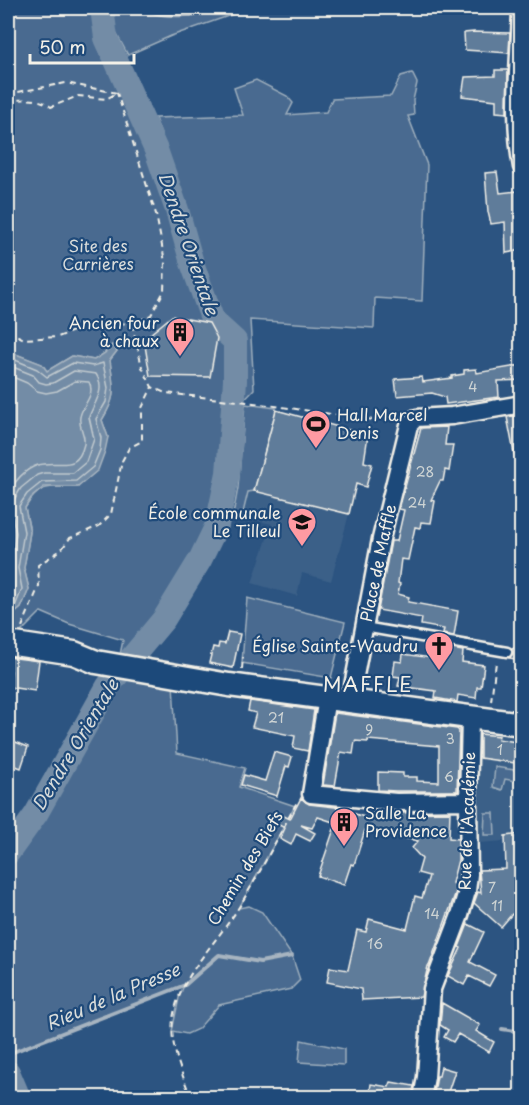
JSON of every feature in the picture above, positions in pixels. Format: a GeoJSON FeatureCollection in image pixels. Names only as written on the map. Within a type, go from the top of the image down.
{"type":"FeatureCollection","features":[{"type":"Feature","properties":{"kind":"street"},"geometry":{"type":"LineString","coordinates":[[521,8],[517,139],[522,167]]}},
{"type":"Feature","properties":{"kind":"street","name":"Place de Maffle"},"geometry":{"type":"LineString","coordinates":[[350,702],[381,539],[409,425],[416,418],[452,416],[522,404]]}},
{"type":"Feature","properties":{"kind":"street"},"geometry":{"type":"LineString","coordinates":[[13,644],[74,653],[96,662],[239,686],[522,724]]}},
{"type":"Feature","properties":{"kind":"street"},"geometry":{"type":"LineString","coordinates":[[327,698],[311,794],[396,802],[468,801]]}},
{"type":"Feature","properties":{"kind":"street","name":"Rue de l'Académie"},"geometry":{"type":"LineString","coordinates":[[422,1098],[426,1077],[432,989],[467,891],[469,874],[468,801],[480,719]]}},
{"type":"Feature","properties":{"kind":"lane"},"geometry":{"type":"LineString","coordinates":[[364,627],[507,652]]}},
{"type":"Feature","properties":{"kind":"path"},"geometry":{"type":"LineString","coordinates":[[8,90],[18,92],[66,83],[117,93]]}},
{"type":"Feature","properties":{"kind":"path"},"geometry":{"type":"LineString","coordinates":[[8,101],[45,101],[51,107],[78,96],[106,99],[117,93]]}},
{"type":"Feature","properties":{"kind":"path"},"geometry":{"type":"LineString","coordinates":[[8,331],[24,339],[58,336],[97,322],[132,324],[151,315],[164,291],[165,262],[156,214],[117,93]]}},
{"type":"Feature","properties":{"kind":"path"},"geometry":{"type":"LineString","coordinates":[[132,324],[142,367],[152,387],[165,393],[374,420]]}},
{"type":"Feature","properties":{"kind":"path"},"geometry":{"type":"LineString","coordinates":[[13,644],[20,633],[39,586],[38,565],[61,550],[70,538],[99,526],[111,514],[122,461],[129,448],[142,441],[142,408],[152,387]]}},
{"type":"Feature","properties":{"kind":"path"},"geometry":{"type":"LineString","coordinates":[[480,719],[497,650]]}},
{"type":"Feature","properties":{"kind":"path"},"geometry":{"type":"LineString","coordinates":[[242,663],[243,657]]}},
{"type":"Feature","properties":{"kind":"path","name":"Chemin des Biefs"},"geometry":{"type":"LineString","coordinates":[[191,1098],[177,1062],[172,1031],[178,998],[239,908],[302,795],[312,788]]}},
{"type":"Feature","properties":{"kind":"shaded area","name":"École communale Le Tilleul"},"geometry":{"type":"Polygon","coordinates":[[[248,491],[349,514],[331,581],[302,573],[297,596],[252,583],[272,524],[242,517],[248,491]]]}},
{"type":"Feature","properties":{"kind":"shaded area"},"geometry":{"type":"Polygon","coordinates":[[[478,732],[521,738],[521,840],[478,843],[475,759],[478,732]]]}},
{"type":"Feature","properties":{"kind":"green space","name":"Site des Carrières"},"geometry":{"type":"Polygon","coordinates":[[[8,8],[102,8],[106,38],[156,150],[177,210],[190,216],[155,118],[243,115],[234,88],[256,80],[287,96],[293,103],[287,115],[326,112],[332,99],[391,96],[401,76],[412,73],[417,83],[413,100],[414,115],[408,116],[427,165],[422,301],[375,298],[374,328],[250,320],[254,389],[233,411],[228,473],[217,525],[200,560],[164,619],[132,655],[120,655],[123,640],[69,624],[41,612],[20,633],[8,632],[8,619],[21,608],[29,589],[24,568],[30,532],[25,508],[41,490],[53,487],[78,487],[108,437],[102,420],[112,397],[110,360],[117,351],[112,345],[94,360],[72,356],[47,371],[42,364],[8,351],[8,8]]]}},
{"type":"Feature","properties":{"kind":"green space"},"geometry":{"type":"Polygon","coordinates":[[[107,8],[215,12],[222,8],[240,8],[240,12],[171,36],[128,55],[114,29],[107,8]]]}},
{"type":"Feature","properties":{"kind":"green space"},"geometry":{"type":"Polygon","coordinates":[[[245,404],[276,408],[276,410],[254,491],[248,492],[242,517],[233,515],[238,488],[245,404]]]}},
{"type":"Feature","properties":{"kind":"green space"},"geometry":{"type":"Polygon","coordinates":[[[247,598],[345,622],[331,678],[242,663],[247,598]]]}},
{"type":"Feature","properties":{"kind":"green space"},"geometry":{"type":"Polygon","coordinates":[[[121,675],[173,684],[177,753],[245,768],[239,787],[295,806],[239,908],[249,906],[262,912],[292,956],[300,980],[291,989],[219,1005],[198,1029],[187,1034],[172,1031],[184,985],[8,1054],[8,853],[36,814],[121,675]]]}},
{"type":"Feature","properties":{"kind":"green space"},"geometry":{"type":"Polygon","coordinates":[[[495,767],[521,771],[521,782],[505,779],[502,790],[493,787],[495,767]]]}},
{"type":"Feature","properties":{"kind":"green space"},"geometry":{"type":"Polygon","coordinates":[[[485,813],[494,813],[495,835],[484,835],[485,813]]]}},
{"type":"Feature","properties":{"kind":"green space"},"geometry":{"type":"Polygon","coordinates":[[[301,1040],[344,1049],[344,1065],[299,1062],[301,1040]]]}},
{"type":"Feature","properties":{"kind":"water"},"geometry":{"type":"Polygon","coordinates":[[[148,8],[222,8],[207,14],[164,16],[149,11],[148,8]]]}},
{"type":"Feature","properties":{"kind":"water"},"geometry":{"type":"Polygon","coordinates":[[[112,345],[117,351],[110,360],[112,397],[102,420],[108,437],[98,470],[78,487],[44,487],[31,498],[25,508],[30,532],[24,568],[29,589],[21,608],[8,619],[8,351],[42,364],[47,371],[72,356],[94,360],[112,345]]]}},
{"type":"Feature","properties":{"kind":"building"},"geometry":{"type":"Polygon","coordinates":[[[464,33],[510,33],[509,53],[465,50],[464,33]]]}},
{"type":"Feature","properties":{"kind":"building"},"geometry":{"type":"Polygon","coordinates":[[[495,70],[508,70],[507,113],[496,112],[496,100],[462,96],[465,77],[495,76],[495,70]]]}},
{"type":"Feature","properties":{"kind":"building"},"geometry":{"type":"Polygon","coordinates":[[[497,172],[500,193],[517,191],[522,213],[522,250],[506,253],[505,222],[491,224],[485,173],[497,172]]]}},
{"type":"Feature","properties":{"kind":"building","name":"Ancien four à chaux"},"geometry":{"type":"Polygon","coordinates":[[[172,316],[209,323],[217,338],[210,377],[150,376],[144,339],[172,316]]]}},
{"type":"Feature","properties":{"kind":"building"},"geometry":{"type":"Polygon","coordinates":[[[522,365],[522,380],[498,381],[499,397],[446,404],[445,397],[432,393],[397,396],[395,379],[422,377],[423,382],[452,378],[452,376],[464,374],[464,370],[476,369],[477,373],[522,365]]]}},
{"type":"Feature","properties":{"kind":"building","name":"Hall Marcel Denis"},"geometry":{"type":"Polygon","coordinates":[[[276,410],[368,435],[364,462],[372,464],[366,487],[356,484],[349,514],[254,491],[276,410]]]}},
{"type":"Feature","properties":{"kind":"building"},"geometry":{"type":"Polygon","coordinates":[[[522,415],[522,463],[516,463],[507,417],[522,415]]]}},
{"type":"Feature","properties":{"kind":"building"},"geometry":{"type":"Polygon","coordinates":[[[447,427],[445,445],[453,445],[449,471],[445,470],[443,481],[440,481],[431,500],[435,501],[431,523],[421,522],[420,528],[415,527],[408,560],[401,559],[398,594],[409,597],[408,602],[458,611],[454,636],[443,634],[444,629],[421,625],[422,618],[378,610],[391,541],[397,541],[404,510],[399,509],[421,428],[447,427]]]}},
{"type":"Feature","properties":{"kind":"building"},"geometry":{"type":"Polygon","coordinates":[[[228,632],[240,634],[233,668],[209,663],[213,647],[218,648],[219,643],[225,644],[228,632]]]}},
{"type":"Feature","properties":{"kind":"building","name":"Église Sainte-Waudru"},"geometry":{"type":"Polygon","coordinates":[[[441,647],[463,651],[462,662],[484,665],[481,687],[477,687],[476,698],[458,695],[457,702],[435,698],[436,691],[398,686],[400,677],[393,676],[395,661],[402,662],[403,654],[439,659],[441,647]]]}},
{"type":"Feature","properties":{"kind":"building"},"geometry":{"type":"Polygon","coordinates":[[[512,648],[522,649],[522,660],[509,658],[513,654],[512,648]]]}},
{"type":"Feature","properties":{"kind":"building"},"geometry":{"type":"Polygon","coordinates":[[[8,657],[39,661],[35,691],[9,687],[11,671],[8,670],[8,657]]]}},
{"type":"Feature","properties":{"kind":"building"},"geometry":{"type":"Polygon","coordinates":[[[250,701],[314,710],[308,751],[293,748],[295,736],[252,727],[256,713],[248,711],[250,701]]]}},
{"type":"Feature","properties":{"kind":"building"},"geometry":{"type":"Polygon","coordinates":[[[335,713],[457,729],[459,731],[457,791],[378,790],[378,772],[403,773],[403,777],[417,777],[417,781],[439,782],[439,746],[368,740],[368,742],[355,741],[353,754],[341,752],[335,786],[323,785],[335,713]]]}},
{"type":"Feature","properties":{"kind":"building"},"geometry":{"type":"Polygon","coordinates":[[[480,734],[499,736],[498,739],[522,743],[522,764],[480,758],[480,734]]]}},
{"type":"Feature","properties":{"kind":"building"},"geometry":{"type":"Polygon","coordinates":[[[13,741],[28,747],[21,768],[8,763],[13,741]]]}},
{"type":"Feature","properties":{"kind":"building"},"geometry":{"type":"Polygon","coordinates":[[[274,752],[292,757],[289,767],[286,766],[277,796],[241,785],[244,775],[265,781],[274,752]]]}},
{"type":"Feature","properties":{"kind":"building"},"geometry":{"type":"Polygon","coordinates":[[[301,798],[309,804],[335,807],[370,819],[372,810],[396,813],[450,812],[449,838],[458,839],[458,860],[452,883],[457,885],[457,889],[428,966],[421,997],[362,1000],[361,989],[327,982],[330,967],[348,970],[357,930],[366,932],[369,919],[407,929],[415,896],[422,898],[429,876],[418,873],[422,859],[412,848],[418,841],[365,830],[354,865],[351,864],[344,885],[318,876],[336,823],[318,817],[312,828],[301,825],[315,833],[310,841],[296,834],[291,845],[280,839],[285,828],[269,820],[274,811],[290,819],[301,798]]]}},
{"type":"Feature","properties":{"kind":"building"},"geometry":{"type":"Polygon","coordinates":[[[522,834],[522,912],[517,918],[512,914],[501,927],[474,903],[478,892],[481,893],[479,870],[506,869],[505,836],[522,834]]]}},
{"type":"Feature","properties":{"kind":"building"},"geometry":{"type":"Polygon","coordinates":[[[468,924],[484,932],[470,962],[495,975],[489,986],[469,976],[464,985],[448,976],[461,948],[459,947],[468,924]]]}},
{"type":"Feature","properties":{"kind":"building"},"geometry":{"type":"Polygon","coordinates":[[[442,1003],[480,1025],[476,1031],[494,1042],[489,1052],[458,1034],[453,1042],[444,1037],[448,1030],[440,1025],[442,1003]]]}},
{"type":"Feature","properties":{"kind":"building"},"geometry":{"type":"Polygon","coordinates":[[[441,1067],[455,1071],[446,1098],[433,1098],[437,1076],[439,1076],[441,1067]]]}},
{"type":"Feature","properties":{"kind":"building"},"geometry":{"type":"Polygon","coordinates":[[[391,1082],[414,1086],[412,1098],[369,1098],[371,1084],[389,1087],[391,1082]]]}},
{"type":"Feature","properties":{"kind":"waterway","name":"Dendre Orientale"},"geometry":{"type":"LineString","coordinates":[[8,853],[36,814],[108,686],[164,619],[200,560],[217,525],[228,473],[235,381],[235,341],[213,321],[156,150],[106,38],[102,8]]}},
{"type":"Feature","properties":{"kind":"waterway","name":"Rieu de la Presse"},"geometry":{"type":"LineString","coordinates":[[8,1054],[185,985],[219,955],[260,962],[292,956]]}},
{"type":"Feature","properties":{"kind":"waterway","name":"Rieu de la Presse"},"geometry":{"type":"LineString","coordinates":[[502,1029],[522,1032]]}},
{"type":"Feature","properties":{"kind":"waterway","name":"Dendre Orientale"},"geometry":{"type":"LineString","coordinates":[[8,1072],[19,1098]]}},
{"type":"Feature","properties":{"kind":"place","name":"Ancien four à chaux"},"geometry":{"type":"Point","coordinates":[180,358]}},
{"type":"Feature","properties":{"kind":"place","name":"Hall Marcel Denis"},"geometry":{"type":"Point","coordinates":[316,450]}},
{"type":"Feature","properties":{"kind":"place","name":"École communale Le Tilleul"},"geometry":{"type":"Point","coordinates":[302,548]}},
{"type":"Feature","properties":{"kind":"place","name":"Église Sainte-Waudru"},"geometry":{"type":"Point","coordinates":[439,672]}},
{"type":"Feature","properties":{"kind":"place","name":"Salle La Providence"},"geometry":{"type":"Point","coordinates":[344,848]}},
{"type":"Feature","properties":{"kind":"district","name":"MAFFLE"},"geometry":{"type":"Point","coordinates":[368,685]}}]}
